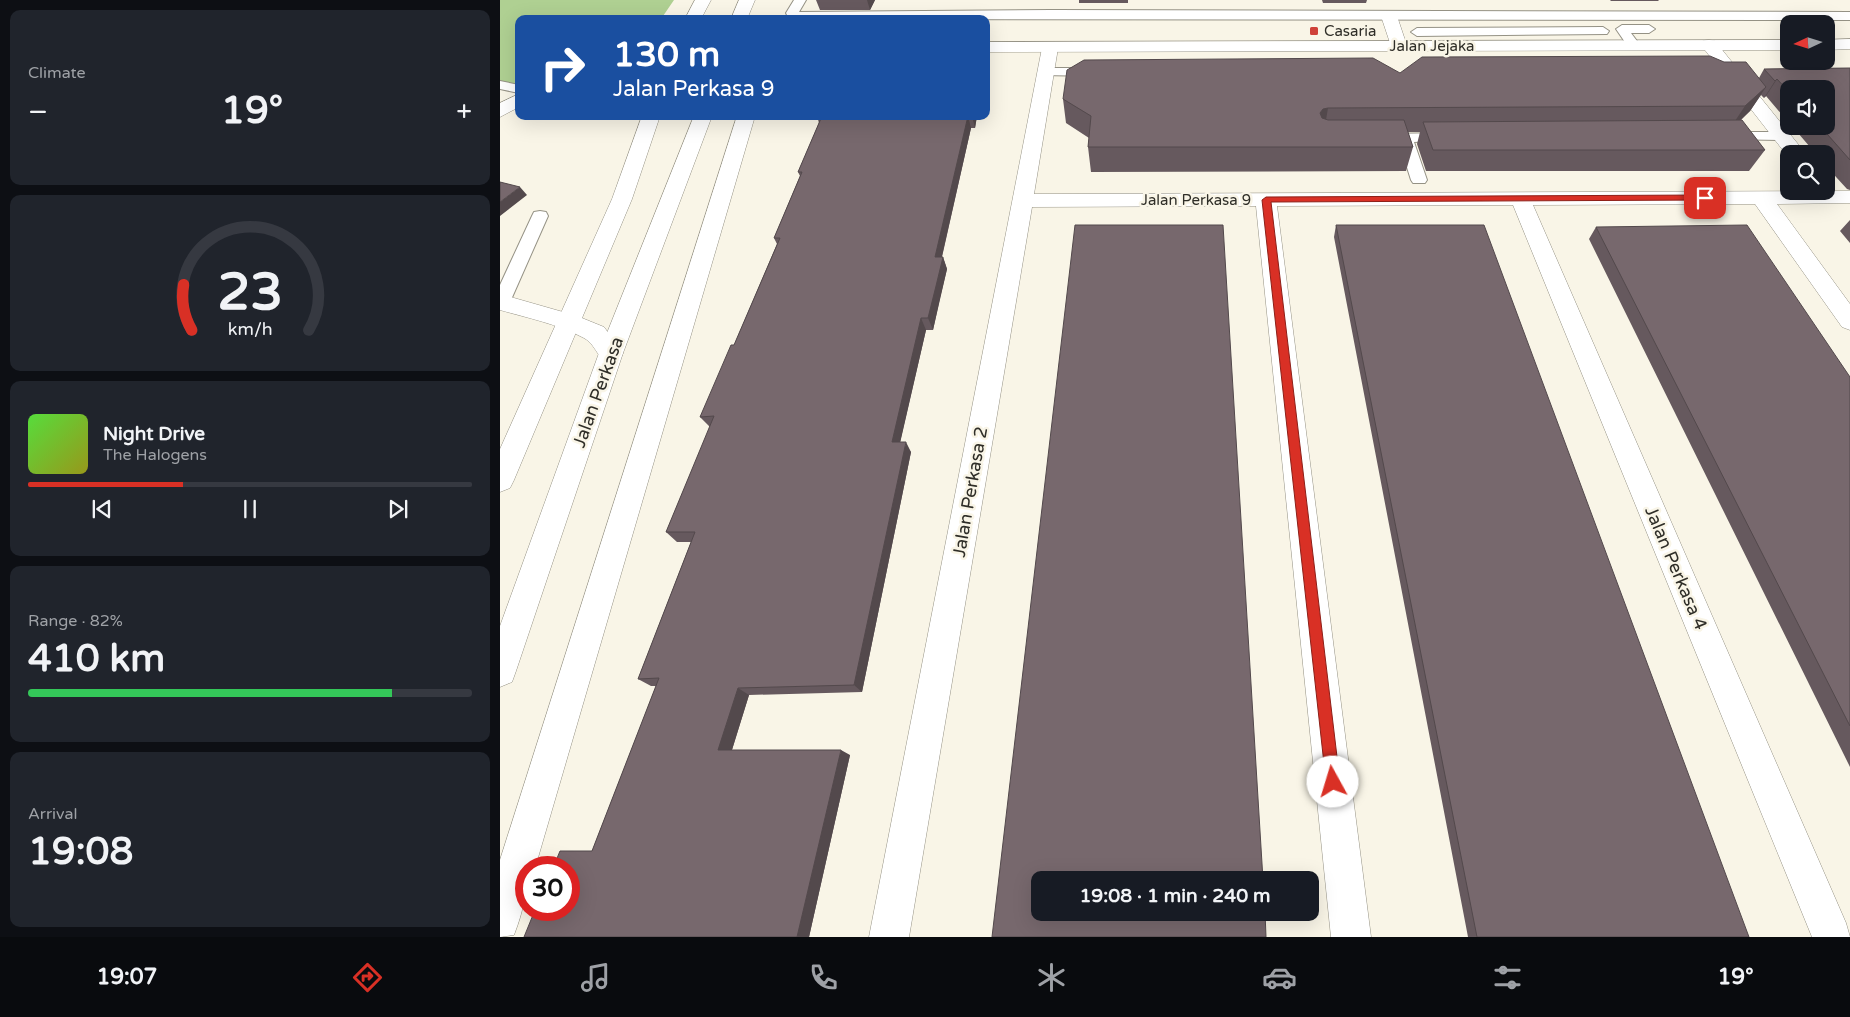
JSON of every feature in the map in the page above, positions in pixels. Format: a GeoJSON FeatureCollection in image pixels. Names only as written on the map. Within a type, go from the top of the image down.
{"type":"FeatureCollection","features":[{"type":"Feature","properties":{"kind":"street"},"geometry":{"type":"LineString","coordinates":[[741,15],[747,0]]}},
{"type":"Feature","properties":{"kind":"street"},"geometry":{"type":"LineString","coordinates":[[694,15],[702,1]]}},
{"type":"Feature","properties":{"kind":"street"},"geometry":{"type":"LineString","coordinates":[[702,1],[706,15]]}},
{"type":"Feature","properties":{"kind":"street"},"geometry":{"type":"LineString","coordinates":[[1389,16],[1399,46]]}},
{"type":"Feature","properties":{"kind":"street","name":"Jalan Jejaka"},"geometry":{"type":"LineString","coordinates":[[990,48],[1048,60],[1607,38],[1634,45],[1780,45]]}},
{"type":"Feature","properties":{"kind":"street"},"geometry":{"type":"LineString","coordinates":[[1835,44],[1850,44]]}},
{"type":"Feature","properties":{"kind":"street"},"geometry":{"type":"LineString","coordinates":[[1709,45],[1789,145]]}},
{"type":"Feature","properties":{"kind":"street","name":"Jalan Perkasa 2"},"geometry":{"type":"LineString","coordinates":[[889,937],[1048,60]]}},
{"type":"Feature","properties":{"kind":"street"},"geometry":{"type":"LineString","coordinates":[[500,111],[515,102]]}},
{"type":"Feature","properties":{"kind":"street"},"geometry":{"type":"LineString","coordinates":[[500,480],[622,199],[651,120]]}},
{"type":"Feature","properties":{"kind":"street","name":"Jalan Perkasa"},"geometry":{"type":"LineString","coordinates":[[500,671],[611,352],[700,120]]}},
{"type":"Feature","properties":{"kind":"street"},"geometry":{"type":"LineString","coordinates":[[500,921],[745,120]]}},
{"type":"Feature","properties":{"kind":"street","name":"Jalan Perkasa 9"},"geometry":{"type":"LineString","coordinates":[[1023,201],[1761,198],[1836,195]]}},
{"type":"Feature","properties":{"kind":"street","name":"Jalan Perkasa 4"},"geometry":{"type":"LineString","coordinates":[[1520,198],[1832,937]]}},
{"type":"Feature","properties":{"kind":"street"},"geometry":{"type":"LineString","coordinates":[[1761,198],[1850,321]]}},
{"type":"Feature","properties":{"kind":"street"},"geometry":{"type":"LineString","coordinates":[[1266,200],[1351,937]]}},
{"type":"Feature","properties":{"kind":"street"},"geometry":{"type":"LineString","coordinates":[[500,302],[569,322],[595,333],[611,352]]}},
{"type":"Feature","properties":{"kind":"lane"},"geometry":{"type":"LineString","coordinates":[[792,15],[800,0]]}},
{"type":"Feature","properties":{"kind":"lane"},"geometry":{"type":"LineString","coordinates":[[1051,14],[1054,0]]}},
{"type":"Feature","properties":{"kind":"lane"},"geometry":{"type":"LineString","coordinates":[[1383,0],[1389,16]]}},
{"type":"Feature","properties":{"kind":"lane"},"geometry":{"type":"LineString","coordinates":[[1582,0],[1607,38]]}},
{"type":"Feature","properties":{"kind":"lane"},"geometry":{"type":"LineString","coordinates":[[922,15],[1850,16]]}},
{"type":"Feature","properties":{"kind":"lane"},"geometry":{"type":"LineString","coordinates":[[1634,45],[1622,29],[1661,29]]}},
{"type":"Feature","properties":{"kind":"lane"},"geometry":{"type":"LineString","coordinates":[[1835,29],[1850,29]]}},
{"type":"Feature","properties":{"kind":"lane"},"geometry":{"type":"LineString","coordinates":[[1417,32],[1607,38]]}},
{"type":"Feature","properties":{"kind":"lane"},"geometry":{"type":"LineString","coordinates":[[1048,60],[1106,72]]}},
{"type":"Feature","properties":{"kind":"lane"},"geometry":{"type":"LineString","coordinates":[[1714,76],[1754,76]]}},
{"type":"Feature","properties":{"kind":"lane"},"geometry":{"type":"LineString","coordinates":[[500,85],[515,88]]}},
{"type":"Feature","properties":{"kind":"lane"},"geometry":{"type":"LineString","coordinates":[[1713,136],[1782,136]]}},
{"type":"Feature","properties":{"kind":"lane"},"geometry":{"type":"LineString","coordinates":[[1370,138],[1465,137]]}},
{"type":"Feature","properties":{"kind":"lane"},"geometry":{"type":"LineString","coordinates":[[1406,138],[1419,180]]}},
{"type":"Feature","properties":{"kind":"lane"},"geometry":{"type":"LineString","coordinates":[[500,302],[540,216]]}},
{"type":"Feature","properties":{"kind":"green space"},"geometry":{"type":"Polygon","coordinates":[[[500,0],[674,0],[664,15],[515,15],[515,91],[500,89],[500,0]]]}},
{"type":"Feature","properties":{"kind":"building"},"geometry":{"type":"Polygon","coordinates":[[[1710,56],[1724,62],[1746,62],[1766,87],[1745,106],[1328,108],[1323,109],[1320,113],[1322,118],[1328,120],[1404,120],[1413,147],[1088,147],[1091,116],[1063,99],[1067,70],[1084,60],[1373,58],[1400,73],[1422,57],[1710,56]]]}},
{"type":"Feature","properties":{"kind":"building"},"geometry":{"type":"Polygon","coordinates":[[[1835,68],[1850,68],[1850,160],[1828,135],[1835,135],[1835,80],[1780,80],[1780,82],[1777,79],[1775,81],[1764,69],[1835,70],[1835,68]]]}},
{"type":"Feature","properties":{"kind":"building"},"geometry":{"type":"Polygon","coordinates":[[[820,120],[967,120],[935,257],[943,257],[928,318],[921,318],[892,442],[906,442],[854,685],[738,688],[718,750],[841,750],[797,937],[524,937],[531,921],[580,921],[580,856],[558,856],[560,851],[592,851],[659,678],[638,679],[695,532],[666,532],[714,416],[700,417],[731,345],[734,345],[780,238],[774,238],[802,172],[798,172],[820,120]]]}},
{"type":"Feature","properties":{"kind":"building"},"geometry":{"type":"Polygon","coordinates":[[[1742,120],[1765,150],[1433,150],[1423,122],[1742,120]]]}},
{"type":"Feature","properties":{"kind":"building"},"geometry":{"type":"Polygon","coordinates":[[[500,182],[520,187],[500,202],[500,182]]]}},
{"type":"Feature","properties":{"kind":"building"},"geometry":{"type":"Polygon","coordinates":[[[1075,225],[1223,225],[1262,871],[1031,871],[1031,921],[1265,921],[1266,937],[992,937],[1075,225]]]}},
{"type":"Feature","properties":{"kind":"building"},"geometry":{"type":"Polygon","coordinates":[[[1336,225],[1484,225],[1749,937],[1477,937],[1336,225]]]}},
{"type":"Feature","properties":{"kind":"building"},"geometry":{"type":"Polygon","coordinates":[[[1747,225],[1850,377],[1850,726],[1596,227],[1747,225]]]}},
{"type":"Feature","properties":{"kind":"place","name":"Casaria"},"geometry":{"type":"Point","coordinates":[1314,31]}},
{"type":"Feature","properties":{"kind":"route"},"geometry":{"type":"LineString","coordinates":[[1333,782],[1266,200],[1705,198]]}}]}
